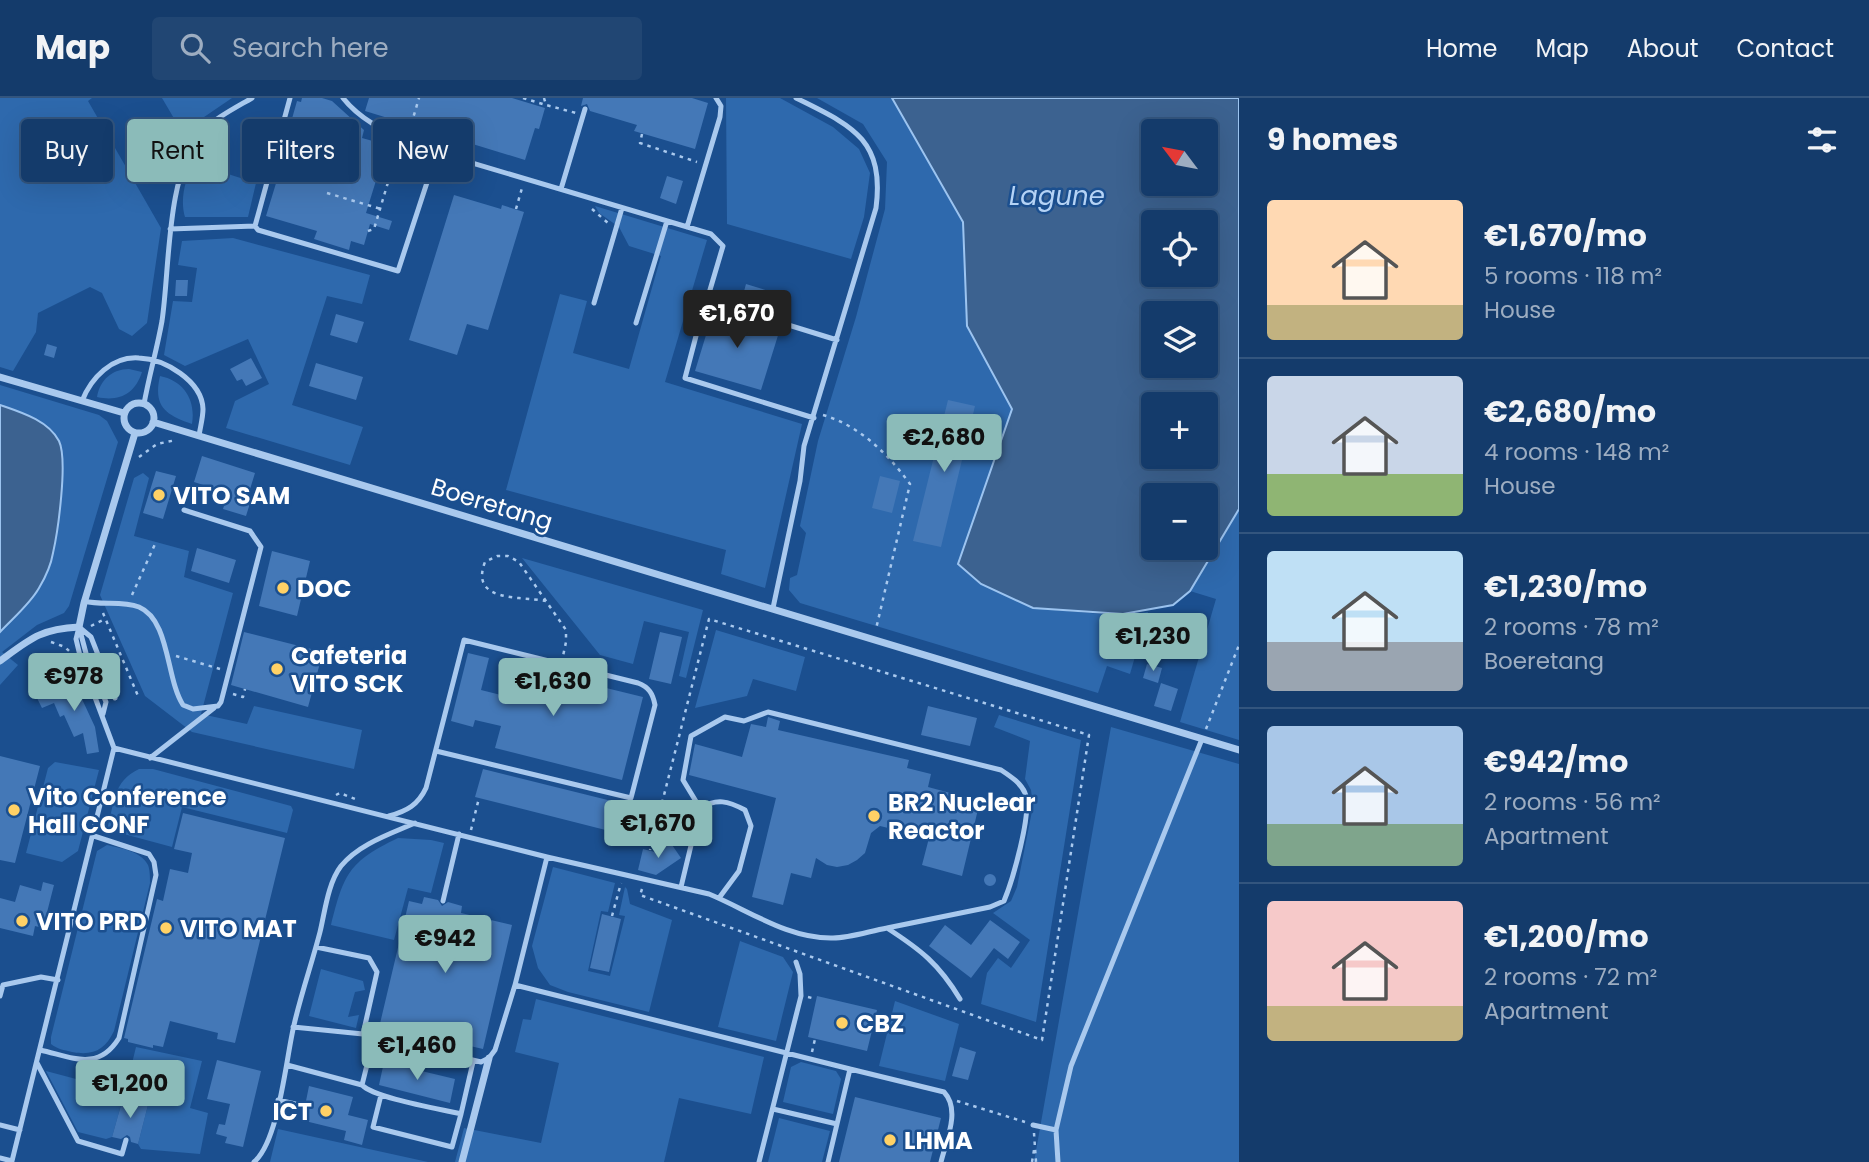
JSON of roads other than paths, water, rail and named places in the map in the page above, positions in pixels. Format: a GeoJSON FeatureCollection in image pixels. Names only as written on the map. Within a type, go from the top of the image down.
{"type":"FeatureCollection","features":[{"type":"Feature","properties":{"kind":"street"},"geometry":{"type":"LineString","coordinates":[[0,377],[124,413]]}},
{"type":"Feature","properties":{"kind":"street"},"geometry":{"type":"LineString","coordinates":[[124,413],[135,404],[144,404],[153,413],[153,422],[147,430],[135,433]]}},
{"type":"Feature","properties":{"kind":"street"},"geometry":{"type":"LineString","coordinates":[[124,413],[127,427],[135,433]]}},
{"type":"Feature","properties":{"kind":"street","name":"Boeretang"},"geometry":{"type":"LineString","coordinates":[[153,422],[1239,750]]}},
{"type":"Feature","properties":{"kind":"street"},"geometry":{"type":"LineString","coordinates":[[0,661],[47,630],[79,626],[84,601],[135,433]]}},
{"type":"Feature","properties":{"kind":"street"},"geometry":{"type":"LineString","coordinates":[[462,1162],[489,1058]]}},
{"type":"Feature","properties":{"kind":"lane"},"geometry":{"type":"LineString","coordinates":[[144,404],[155,362],[170,229],[186,162],[200,135],[212,123],[253,98]]}},
{"type":"Feature","properties":{"kind":"lane"},"geometry":{"type":"LineString","coordinates":[[254,226],[290,98]]}},
{"type":"Feature","properties":{"kind":"lane"},"geometry":{"type":"LineString","coordinates":[[342,98],[373,124]]}},
{"type":"Feature","properties":{"kind":"lane"},"geometry":{"type":"LineString","coordinates":[[687,227],[720,117],[721,106],[716,98]]}},
{"type":"Feature","properties":{"kind":"lane"},"geometry":{"type":"LineString","coordinates":[[773,608],[800,481],[802,459],[876,208],[879,187],[877,166],[860,136],[844,121],[796,98]]}},
{"type":"Feature","properties":{"kind":"lane"},"geometry":{"type":"LineString","coordinates":[[561,189],[584,112]]}},
{"type":"Feature","properties":{"kind":"lane"},"geometry":{"type":"LineString","coordinates":[[473,163],[711,234],[723,246],[707,300],[699,307],[696,336],[685,378],[815,416]]}},
{"type":"Feature","properties":{"kind":"lane"},"geometry":{"type":"LineString","coordinates":[[170,229],[254,226],[258,230],[398,271],[427,182]]}},
{"type":"Feature","properties":{"kind":"lane"},"geometry":{"type":"LineString","coordinates":[[594,303],[622,208]]}},
{"type":"Feature","properties":{"kind":"lane"},"geometry":{"type":"LineString","coordinates":[[636,323],[667,221]]}},
{"type":"Feature","properties":{"kind":"lane"},"geometry":{"type":"LineString","coordinates":[[707,300],[837,340]]}},
{"type":"Feature","properties":{"kind":"lane"},"geometry":{"type":"LineString","coordinates":[[82,401],[91,383],[103,370],[120,360],[139,358],[155,362],[184,375],[196,389],[203,407],[199,436]]}},
{"type":"Feature","properties":{"kind":"lane"},"geometry":{"type":"LineString","coordinates":[[150,758],[221,702],[261,547],[250,531],[184,510]]}},
{"type":"Feature","properties":{"kind":"lane"},"geometry":{"type":"LineString","coordinates":[[84,601],[96,605],[128,605],[145,611],[160,631],[183,705],[193,709],[214,708]]}},
{"type":"Feature","properties":{"kind":"lane"},"geometry":{"type":"LineString","coordinates":[[79,626],[91,637],[116,698]]}},
{"type":"Feature","properties":{"kind":"lane"},"geometry":{"type":"LineString","coordinates":[[0,1158],[14,1162],[114,748],[103,714],[106,702],[87,657],[79,626]]}},
{"type":"Feature","properties":{"kind":"lane"},"geometry":{"type":"LineString","coordinates":[[386,816],[410,808],[421,799],[426,788],[464,640],[645,685],[654,697],[655,705],[631,798],[436,751]]}},
{"type":"Feature","properties":{"kind":"lane"},"geometry":{"type":"LineString","coordinates":[[114,748],[547,857],[681,887],[719,898],[762,921],[808,935],[833,938],[989,907],[1004,901],[1012,883],[1026,814],[1026,793],[1014,778],[1001,770],[768,712],[744,721],[725,717],[691,736],[683,780],[700,808],[681,887]]}},
{"type":"Feature","properties":{"kind":"lane"},"geometry":{"type":"LineString","coordinates":[[1058,1162],[1056,1130],[1071,1066],[1202,739]]}},
{"type":"Feature","properties":{"kind":"lane"},"geometry":{"type":"LineString","coordinates":[[700,808],[712,801],[729,802],[745,810],[751,826],[739,871],[719,898]]}},
{"type":"Feature","properties":{"kind":"lane"},"geometry":{"type":"LineString","coordinates":[[254,1162],[266,1148],[287,1065],[293,1027],[330,892],[340,868],[352,855],[374,841],[415,823]]}},
{"type":"Feature","properties":{"kind":"lane"},"geometry":{"type":"LineString","coordinates":[[443,901],[459,834]]}},
{"type":"Feature","properties":{"kind":"lane"},"geometry":{"type":"LineString","coordinates":[[40,1050],[88,1061],[100,1058],[112,1049],[119,1038],[156,875],[154,862],[149,854],[94,836]]}},
{"type":"Feature","properties":{"kind":"lane"},"geometry":{"type":"LineString","coordinates":[[293,1027],[363,1034],[473,1062],[489,1058],[495,1050],[515,985],[547,857]]}},
{"type":"Feature","properties":{"kind":"lane"},"geometry":{"type":"LineString","coordinates":[[887,928],[918,949],[944,972],[961,999]]}},
{"type":"Feature","properties":{"kind":"lane"},"geometry":{"type":"LineString","coordinates":[[316,947],[369,958],[377,972],[363,1034]]}},
{"type":"Feature","properties":{"kind":"lane"},"geometry":{"type":"LineString","coordinates":[[760,1162],[801,996],[800,974],[796,962]]}},
{"type":"Feature","properties":{"kind":"lane"},"geometry":{"type":"LineString","coordinates":[[0,996],[3,985],[41,977],[58,980]]}},
{"type":"Feature","properties":{"kind":"lane"},"geometry":{"type":"LineString","coordinates":[[515,985],[944,1092],[951,1099],[953,1112],[940,1162]]}},
{"type":"Feature","properties":{"kind":"lane"},"geometry":{"type":"LineString","coordinates":[[362,1085],[374,1037]]}},
{"type":"Feature","properties":{"kind":"lane"},"geometry":{"type":"LineString","coordinates":[[381,1095],[373,1127],[452,1147],[473,1062]]}},
{"type":"Feature","properties":{"kind":"lane"},"geometry":{"type":"LineString","coordinates":[[37,1063],[78,1141],[122,1154],[126,1140]]}},
{"type":"Feature","properties":{"kind":"lane"},"geometry":{"type":"LineString","coordinates":[[287,1065],[362,1085],[381,1095],[461,1115]]}},
{"type":"Feature","properties":{"kind":"lane"},"geometry":{"type":"LineString","coordinates":[[828,1162],[850,1069]]}},
{"type":"Feature","properties":{"kind":"lane"},"geometry":{"type":"LineString","coordinates":[[278,1100],[304,1106]]}},
{"type":"Feature","properties":{"kind":"lane"},"geometry":{"type":"LineString","coordinates":[[773,1109],[837,1124]]}},
{"type":"Feature","properties":{"kind":"lane"},"geometry":{"type":"LineString","coordinates":[[0,1125],[20,1130]]}},
{"type":"Feature","properties":{"kind":"lane"},"geometry":{"type":"LineString","coordinates":[[1033,1125],[1056,1130]]}},
{"type":"Feature","properties":{"kind":"water","name":"Lagune"},"geometry":{"type":"Polygon","coordinates":[[[892,98],[1239,98],[1239,509],[1218,544],[1218,483],[1141,483],[1141,560],[1209,560],[1190,591],[1173,605],[1123,614],[1033,608],[981,584],[958,564],[1012,409],[967,326],[963,222],[892,98]]]}},
{"type":"Feature","properties":{"kind":"water"},"geometry":{"type":"Polygon","coordinates":[[[0,405],[33,418],[48,428],[59,441],[63,463],[55,543],[49,567],[31,600],[0,632],[0,405]]]}},
{"type":"Feature","properties":{"kind":"place","name":"VITO SAM"},"geometry":{"type":"Point","coordinates":[159,495]}},
{"type":"Feature","properties":{"kind":"place","name":"DOC"},"geometry":{"type":"Point","coordinates":[283,588]}},
{"type":"Feature","properties":{"kind":"place","name":"Cafeteria VITO SCK"},"geometry":{"type":"Point","coordinates":[277,669]}},
{"type":"Feature","properties":{"kind":"place","name":"Vito Conference Hall CONF"},"geometry":{"type":"Point","coordinates":[14,810]}},
{"type":"Feature","properties":{"kind":"place","name":"BR2 Nuclear Reactor"},"geometry":{"type":"Point","coordinates":[874,816]}},
{"type":"Feature","properties":{"kind":"place","name":"VITO PRD"},"geometry":{"type":"Point","coordinates":[22,921]}},
{"type":"Feature","properties":{"kind":"place","name":"VITO MAT"},"geometry":{"type":"Point","coordinates":[166,928]}},
{"type":"Feature","properties":{"kind":"place","name":"CBZ"},"geometry":{"type":"Point","coordinates":[842,1023]}},
{"type":"Feature","properties":{"kind":"place","name":"ICT"},"geometry":{"type":"Point","coordinates":[326,1111]}},
{"type":"Feature","properties":{"kind":"place","name":"LHMA"},"geometry":{"type":"Point","coordinates":[890,1140]}}]}
